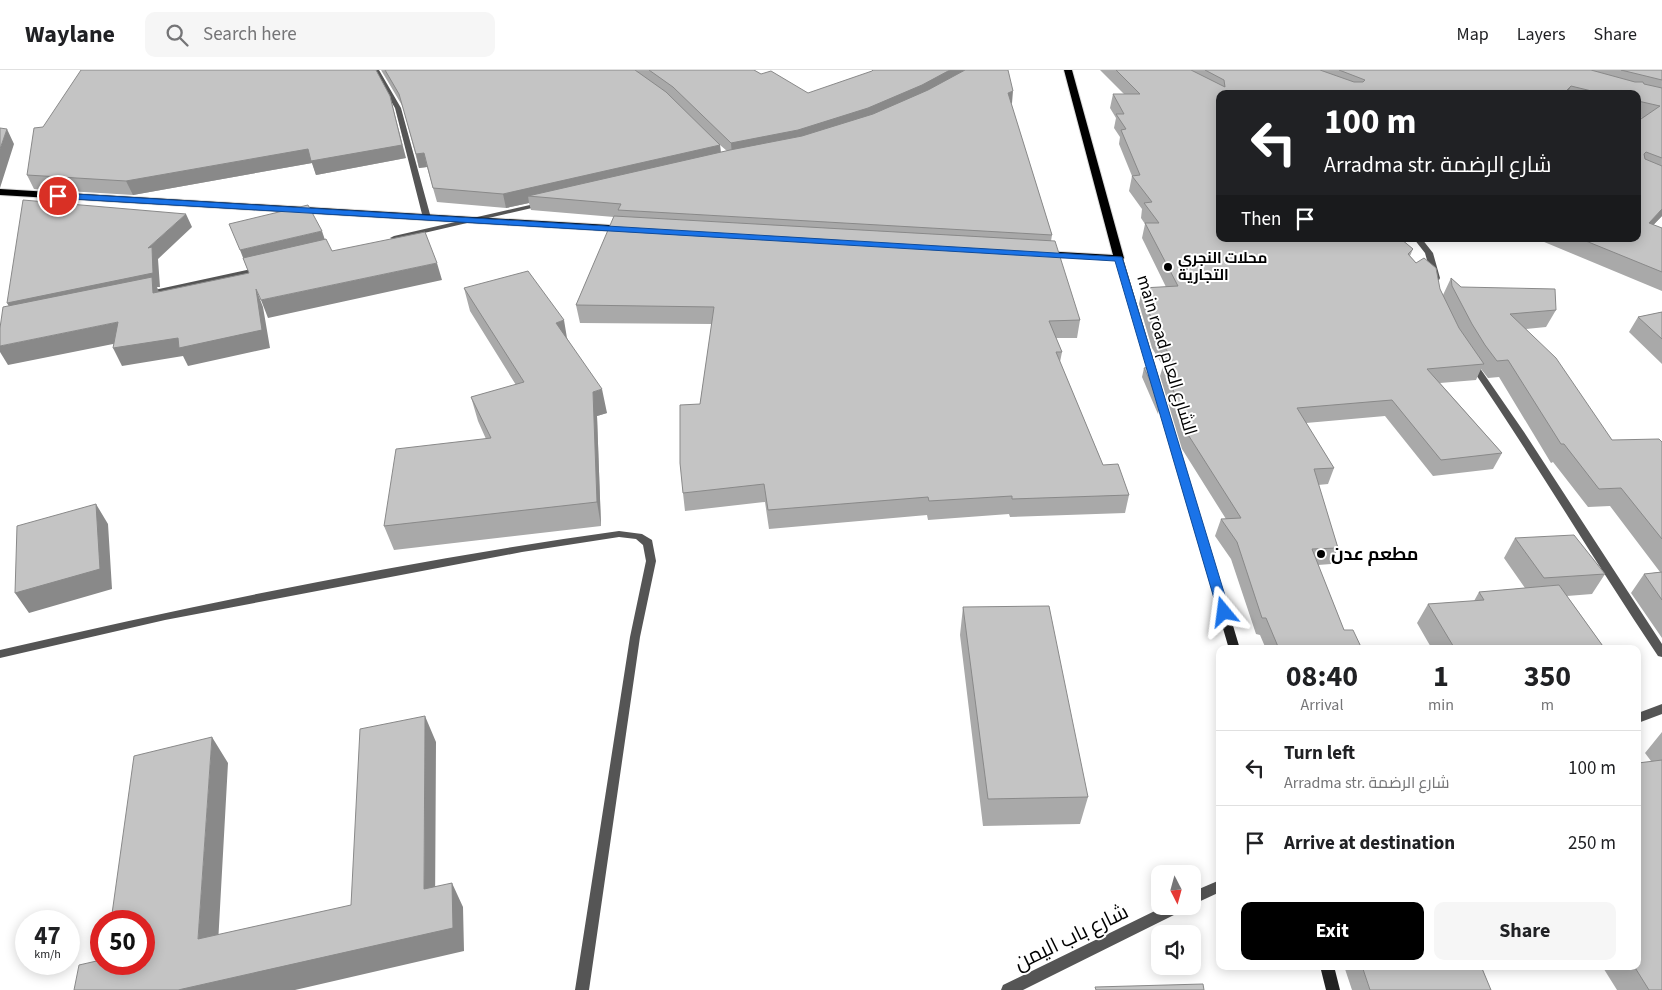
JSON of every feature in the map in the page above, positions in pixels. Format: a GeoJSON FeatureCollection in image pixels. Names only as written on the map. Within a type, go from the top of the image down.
{"type":"FeatureCollection","features":[{"type":"Feature","properties":{"kind":"main road","name":"main road الشارع العام"},"geometry":{"type":"LineString","coordinates":[[1068,70],[1119,258],[1234,645]]}},
{"type":"Feature","properties":{"kind":"main road"},"geometry":{"type":"LineString","coordinates":[[0,192],[632,230]]}},
{"type":"Feature","properties":{"kind":"main road"},"geometry":{"type":"LineString","coordinates":[[1030,253],[1119,258]]}},
{"type":"Feature","properties":{"kind":"main road"},"geometry":{"type":"LineString","coordinates":[[1328,970],[1333,990]]}},
{"type":"Feature","properties":{"kind":"street"},"geometry":{"type":"LineString","coordinates":[[376,70],[398,108],[428,218]]}},
{"type":"Feature","properties":{"kind":"street"},"geometry":{"type":"LineString","coordinates":[[386,240],[549,203]]}},
{"type":"Feature","properties":{"kind":"street"},"geometry":{"type":"LineString","coordinates":[[1420,242],[1429,253],[1434,268],[1436,289]]}},
{"type":"Feature","properties":{"kind":"street"},"geometry":{"type":"LineString","coordinates":[[134,296],[269,267]]}},
{"type":"Feature","properties":{"kind":"street"},"geometry":{"type":"LineString","coordinates":[[1464,352],[1520,429],[1628,603],[1662,653]]}},
{"type":"Feature","properties":{"kind":"street"},"geometry":{"type":"LineString","coordinates":[[0,654],[165,616],[522,548],[619,534],[638,536],[648,543],[651,561],[634,637],[582,990]]}},
{"type":"Feature","properties":{"kind":"street"},"geometry":{"type":"LineString","coordinates":[[1641,717],[1662,709]]}},
{"type":"Feature","properties":{"kind":"street"},"geometry":{"type":"LineString","coordinates":[[1201,895],[1216,888]]}},
{"type":"Feature","properties":{"kind":"street","name":"شارع باب اليمن"},"geometry":{"type":"LineString","coordinates":[[1008,990],[1161,915]]}},
{"type":"Feature","properties":{"kind":"building"},"geometry":{"type":"Polygon","coordinates":[[[81,70],[376,70],[390,96],[402,145],[311,161],[308,149],[126,181],[27,175],[34,128],[43,127],[81,70]]]}},
{"type":"Feature","properties":{"kind":"building"},"geometry":{"type":"Polygon","coordinates":[[[385,70],[635,70],[666,92],[720,145],[503,194],[433,188],[424,153],[416,154],[399,94],[385,70]]]}},
{"type":"Feature","properties":{"kind":"building"},"geometry":{"type":"Polygon","coordinates":[[[649,70],[754,70],[761,74],[771,71],[808,93],[873,70],[950,70],[922,85],[868,108],[798,130],[731,143],[673,87],[649,70]]]}},
{"type":"Feature","properties":{"kind":"building"},"geometry":{"type":"Polygon","coordinates":[[[965,70],[1008,70],[1013,91],[1008,93],[1052,235],[618,210],[621,204],[528,196],[730,150],[802,136],[873,114],[928,90],[965,70]]]}},
{"type":"Feature","properties":{"kind":"building"},"geometry":{"type":"Polygon","coordinates":[[[1116,70],[1191,70],[1225,87],[1224,80],[1205,70],[1320,70],[1354,82],[1363,82],[1365,80],[1339,70],[1591,70],[1662,88],[1662,158],[1646,152],[1644,154],[1645,159],[1662,166],[1662,209],[1649,223],[1662,228],[1662,272],[1588,242],[1641,242],[1641,119],[1660,106],[1641,102],[1641,90],[1588,90],[1571,86],[1567,90],[1216,90],[1216,242],[1405,242],[1413,249],[1408,254],[1416,263],[1424,258],[1436,268],[1440,289],[1459,328],[1484,364],[1427,369],[1502,453],[1441,460],[1392,400],[1297,408],[1334,468],[1314,469],[1338,548],[1312,549],[1344,630],[1353,630],[1360,645],[1277,645],[1266,618],[1262,618],[1237,542],[1221,519],[1241,518],[1187,433],[1164,361],[1173,360],[1155,332],[1142,288],[1178,286],[1145,223],[1159,223],[1144,203],[1152,202],[1132,176],[1140,175],[1121,130],[1126,129],[1116,114],[1124,114],[1113,94],[1140,94],[1116,70]]]}},
{"type":"Feature","properties":{"kind":"building"},"geometry":{"type":"Polygon","coordinates":[[[1621,70],[1662,70],[1662,80],[1621,70]]]}},
{"type":"Feature","properties":{"kind":"building"},"geometry":{"type":"Polygon","coordinates":[[[0,128],[7,129],[0,149],[0,128]]]}},
{"type":"Feature","properties":{"kind":"building"},"geometry":{"type":"Polygon","coordinates":[[[23,200],[186,214],[148,248],[152,247],[153,273],[7,303],[23,200]]]}},
{"type":"Feature","properties":{"kind":"building"},"geometry":{"type":"Polygon","coordinates":[[[308,205],[322,231],[240,250],[229,224],[308,205]]]}},
{"type":"Feature","properties":{"kind":"building"},"geometry":{"type":"Polygon","coordinates":[[[614,216],[1055,241],[1080,320],[1049,321],[1062,352],[1056,352],[1103,465],[1118,464],[1129,495],[1012,499],[1012,496],[929,501],[928,497],[768,510],[764,484],[683,493],[680,463],[680,405],[700,404],[714,307],[576,305],[614,216]]]}},
{"type":"Feature","properties":{"kind":"building"},"geometry":{"type":"Polygon","coordinates":[[[425,232],[437,263],[261,300],[256,289],[262,330],[179,348],[178,338],[113,348],[118,322],[0,346],[3,307],[152,277],[153,293],[249,273],[243,258],[326,239],[332,251],[425,232]]]}},
{"type":"Feature","properties":{"kind":"building"},"geometry":{"type":"Polygon","coordinates":[[[528,271],[564,320],[556,323],[602,389],[593,392],[597,502],[384,526],[396,449],[491,438],[471,397],[524,382],[464,288],[528,271]]]}},
{"type":"Feature","properties":{"kind":"building"},"geometry":{"type":"Polygon","coordinates":[[[1451,278],[1461,287],[1555,289],[1556,310],[1510,314],[1556,358],[1612,440],[1659,439],[1662,442],[1662,539],[1621,488],[1599,489],[1564,444],[1561,444],[1508,360],[1497,361],[1485,345],[1452,286],[1451,278]]]}},
{"type":"Feature","properties":{"kind":"building"},"geometry":{"type":"Polygon","coordinates":[[[1662,312],[1662,339],[1638,317],[1662,312]]]}},
{"type":"Feature","properties":{"kind":"building"},"geometry":{"type":"Polygon","coordinates":[[[1150,367],[1161,403],[1144,368],[1150,367]]]}},
{"type":"Feature","properties":{"kind":"building"},"geometry":{"type":"Polygon","coordinates":[[[96,504],[100,569],[15,593],[17,526],[96,504]]]}},
{"type":"Feature","properties":{"kind":"building"},"geometry":{"type":"Polygon","coordinates":[[[1574,535],[1605,574],[1544,578],[1515,538],[1574,535]]]}},
{"type":"Feature","properties":{"kind":"building"},"geometry":{"type":"Polygon","coordinates":[[[1662,572],[1662,600],[1644,574],[1662,572]]]}},
{"type":"Feature","properties":{"kind":"building"},"geometry":{"type":"Polygon","coordinates":[[[1559,585],[1602,645],[1453,645],[1428,604],[1484,600],[1479,592],[1559,585]]]}},
{"type":"Feature","properties":{"kind":"building"},"geometry":{"type":"Polygon","coordinates":[[[1049,606],[1088,797],[988,799],[963,607],[1049,606]]]}},
{"type":"Feature","properties":{"kind":"building"},"geometry":{"type":"Polygon","coordinates":[[[425,716],[424,889],[452,883],[453,928],[178,990],[74,990],[77,975],[80,975],[80,965],[90,962],[90,975],[155,975],[155,910],[113,910],[134,756],[212,737],[198,939],[351,905],[360,729],[425,716]]]}},
{"type":"Feature","properties":{"kind":"building"},"geometry":{"type":"Polygon","coordinates":[[[1662,760],[1662,990],[1649,990],[1636,970],[1641,970],[1641,763],[1662,760]]]}},
{"type":"Feature","properties":{"kind":"building"},"geometry":{"type":"Polygon","coordinates":[[[1363,970],[1483,970],[1491,990],[1370,990],[1363,970]]]}},
{"type":"Feature","properties":{"kind":"building"},"geometry":{"type":"Polygon","coordinates":[[[1203,984],[1204,990],[1096,990],[1095,987],[1203,984]]]}},
{"type":"Feature","properties":{"kind":"place","name":"محلات النجري التجارية"},"geometry":{"type":"Point","coordinates":[1168,267]}},
{"type":"Feature","properties":{"kind":"place","name":"مطعم عدن"},"geometry":{"type":"Point","coordinates":[1321,554]}},
{"type":"Feature","properties":{"kind":"route"},"geometry":{"type":"LineString","coordinates":[[58,196],[1119,258],[1224,612]]}}]}
